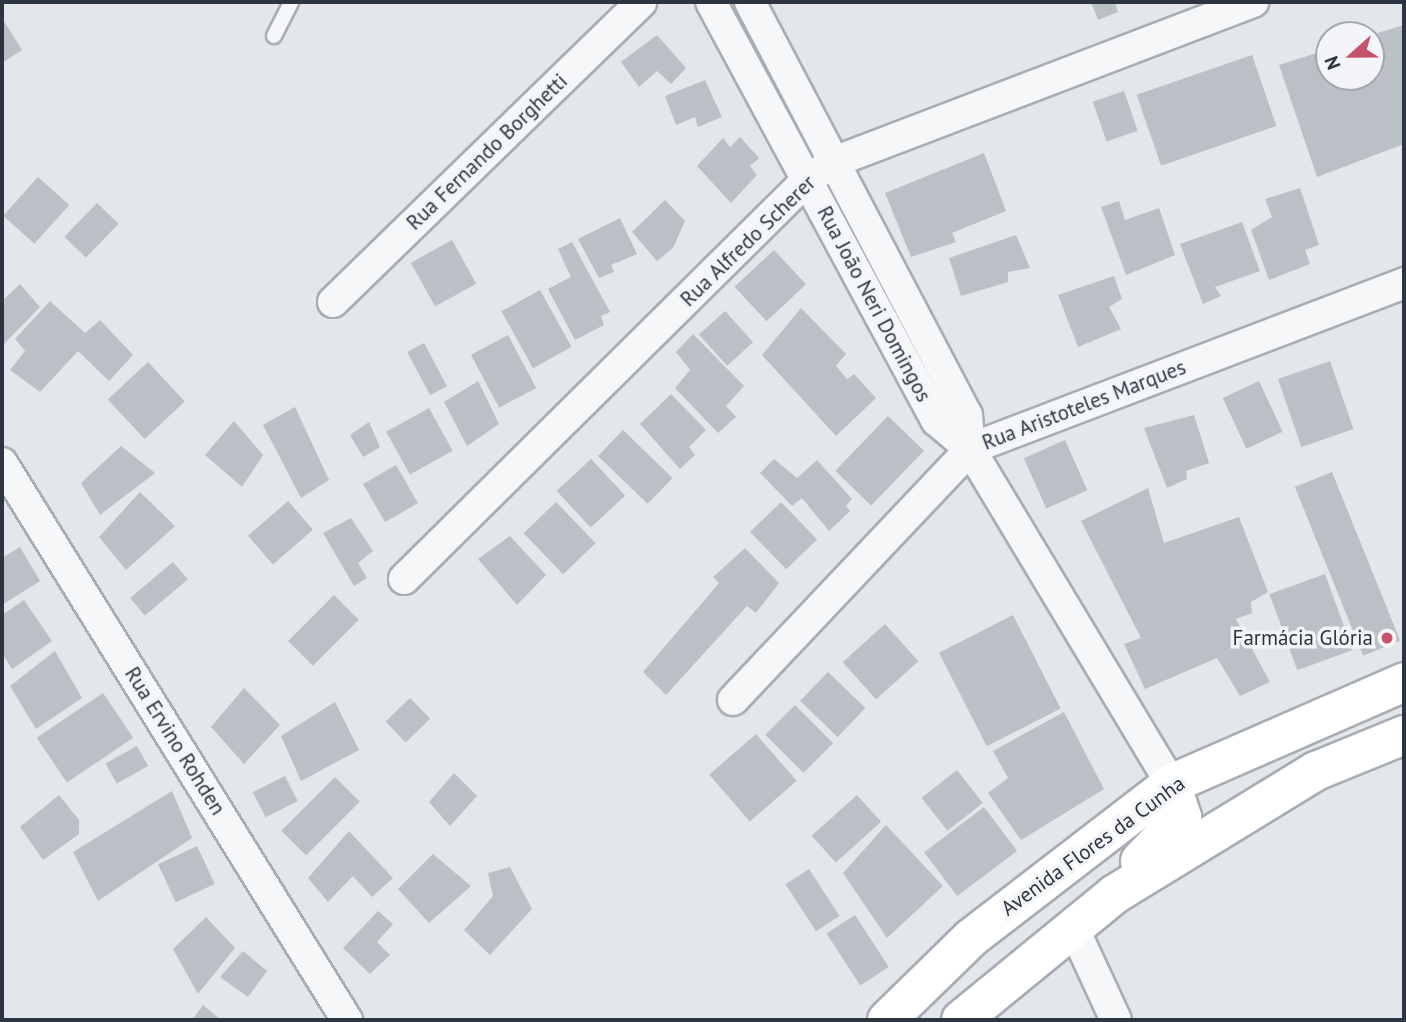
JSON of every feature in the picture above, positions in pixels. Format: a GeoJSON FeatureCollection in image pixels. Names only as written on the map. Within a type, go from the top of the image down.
{"type":"FeatureCollection","features":[{"type":"Feature","properties":{"kind":"main road","name":"Avenida Flores da Cunha"},"geometry":{"type":"LineString","coordinates":[[887,1020],[971,938],[1171,784],[1404,682]]}},
{"type":"Feature","properties":{"kind":"main road"},"geometry":{"type":"LineString","coordinates":[[961,1020],[1115,894],[1316,771],[1404,735]]}},
{"type":"Feature","properties":{"kind":"main road"},"geometry":{"type":"LineString","coordinates":[[1115,894],[1182,817],[1171,784]]}},
{"type":"Feature","properties":{"kind":"main road"},"geometry":{"type":"LineString","coordinates":[[1073,927],[1055,890],[1097,839]]}},
{"type":"Feature","properties":{"kind":"street","name":"Rua Fernando Borghetti"},"geometry":{"type":"LineString","coordinates":[[333,302],[641,2]]}},
{"type":"Feature","properties":{"kind":"street","name":"Rua João Neri Domingos"},"geometry":{"type":"LineString","coordinates":[[711,2],[937,421],[970,449],[1171,784]]}},
{"type":"Feature","properties":{"kind":"street","name":"Rua João Neri Domingos"},"geometry":{"type":"LineString","coordinates":[[750,2],[967,415],[970,449]]}},
{"type":"Feature","properties":{"kind":"street","name":"Rua Alfredo Scherer"},"geometry":{"type":"LineString","coordinates":[[404,579],[807,180],[834,162],[1254,2]]}},
{"type":"Feature","properties":{"kind":"street","name":"Rua Aristoteles Marques"},"geometry":{"type":"LineString","coordinates":[[733,700],[970,449],[1404,283]]}},
{"type":"Feature","properties":{"kind":"street","name":"Rua Ervino Rohden"},"geometry":{"type":"LineString","coordinates":[[2,463],[346,1020]]}},
{"type":"Feature","properties":{"kind":"street"},"geometry":{"type":"LineString","coordinates":[[1073,927],[1116,1020]]}},
{"type":"Feature","properties":{"kind":"lane"},"geometry":{"type":"LineString","coordinates":[[274,36],[291,2]]}},
{"type":"Feature","properties":{"kind":"building"},"geometry":{"type":"Polygon","coordinates":[[[1091,2],[1115,2],[1118,12],[1098,20],[1091,2]]]}},
{"type":"Feature","properties":{"kind":"building"},"geometry":{"type":"Polygon","coordinates":[[[2,18],[22,50],[2,63],[2,18]]]}},
{"type":"Feature","properties":{"kind":"building"},"geometry":{"type":"Polygon","coordinates":[[[1404,25],[1404,144],[1317,177],[1279,65],[1315,53],[1315,91],[1385,91],[1385,31],[1404,25]]]}},
{"type":"Feature","properties":{"kind":"building"},"geometry":{"type":"Polygon","coordinates":[[[657,35],[686,68],[671,84],[657,71],[639,87],[621,62],[657,35]]]}},
{"type":"Feature","properties":{"kind":"building"},"geometry":{"type":"Polygon","coordinates":[[[1252,55],[1276,126],[1161,166],[1137,95],[1252,55]]]}},
{"type":"Feature","properties":{"kind":"building"},"geometry":{"type":"Polygon","coordinates":[[[705,80],[722,117],[698,127],[695,117],[676,125],[665,96],[705,80]]]}},
{"type":"Feature","properties":{"kind":"building"},"geometry":{"type":"Polygon","coordinates":[[[1124,91],[1138,131],[1106,141],[1093,102],[1124,91]]]}},
{"type":"Feature","properties":{"kind":"building"},"geometry":{"type":"Polygon","coordinates":[[[740,137],[759,158],[750,166],[757,175],[731,203],[697,166],[723,138],[730,147],[740,137]]]}},
{"type":"Feature","properties":{"kind":"building"},"geometry":{"type":"Polygon","coordinates":[[[984,153],[1006,211],[952,233],[956,242],[911,257],[885,193],[984,153]]]}},
{"type":"Feature","properties":{"kind":"building"},"geometry":{"type":"Polygon","coordinates":[[[38,177],[69,205],[34,244],[3,216],[38,177]]]}},
{"type":"Feature","properties":{"kind":"building"},"geometry":{"type":"Polygon","coordinates":[[[1300,188],[1319,245],[1305,250],[1310,264],[1269,280],[1251,230],[1272,217],[1265,199],[1300,188]]]}},
{"type":"Feature","properties":{"kind":"building"},"geometry":{"type":"Polygon","coordinates":[[[665,200],[685,221],[673,248],[657,261],[632,232],[665,200]]]}},
{"type":"Feature","properties":{"kind":"building"},"geometry":{"type":"Polygon","coordinates":[[[1119,201],[1125,220],[1159,208],[1175,255],[1126,275],[1101,207],[1119,201]]]}},
{"type":"Feature","properties":{"kind":"building"},"geometry":{"type":"Polygon","coordinates":[[[97,203],[119,224],[86,258],[64,237],[97,203]]]}},
{"type":"Feature","properties":{"kind":"building"},"geometry":{"type":"Polygon","coordinates":[[[620,218],[637,254],[611,265],[614,272],[599,278],[578,239],[620,218]]]}},
{"type":"Feature","properties":{"kind":"building"},"geometry":{"type":"Polygon","coordinates":[[[1242,222],[1260,271],[1215,287],[1221,296],[1203,304],[1180,244],[1242,222]]]}},
{"type":"Feature","properties":{"kind":"building"},"geometry":{"type":"Polygon","coordinates":[[[1016,235],[1030,268],[1008,272],[1008,282],[961,296],[949,258],[1016,235]]]}},
{"type":"Feature","properties":{"kind":"building"},"geometry":{"type":"Polygon","coordinates":[[[452,240],[476,284],[435,307],[411,263],[452,240]]]}},
{"type":"Feature","properties":{"kind":"building"},"geometry":{"type":"Polygon","coordinates":[[[572,242],[610,312],[601,316],[604,325],[575,340],[548,289],[571,277],[558,249],[572,242]]]}},
{"type":"Feature","properties":{"kind":"building"},"geometry":{"type":"Polygon","coordinates":[[[774,250],[806,284],[767,321],[735,287],[774,250]]]}},
{"type":"Feature","properties":{"kind":"building"},"geometry":{"type":"Polygon","coordinates":[[[1114,276],[1122,299],[1109,307],[1121,329],[1078,347],[1058,295],[1114,276]]]}},
{"type":"Feature","properties":{"kind":"building"},"geometry":{"type":"Polygon","coordinates":[[[20,284],[40,307],[2,346],[2,301],[20,284]]]}},
{"type":"Feature","properties":{"kind":"building"},"geometry":{"type":"Polygon","coordinates":[[[540,290],[572,347],[533,368],[502,311],[540,290]]]}},
{"type":"Feature","properties":{"kind":"building"},"geometry":{"type":"Polygon","coordinates":[[[50,301],[85,333],[100,320],[133,355],[109,381],[78,351],[40,392],[10,370],[25,351],[15,339],[50,301]]]}},
{"type":"Feature","properties":{"kind":"building"},"geometry":{"type":"Polygon","coordinates":[[[801,308],[846,354],[836,366],[847,379],[854,374],[876,398],[836,436],[762,355],[801,308]]]}},
{"type":"Feature","properties":{"kind":"building"},"geometry":{"type":"Polygon","coordinates":[[[725,311],[753,342],[727,366],[699,334],[725,311]]]}},
{"type":"Feature","properties":{"kind":"building"},"geometry":{"type":"Polygon","coordinates":[[[693,334],[744,386],[726,406],[736,417],[718,433],[675,388],[690,370],[676,352],[693,334]]]}},
{"type":"Feature","properties":{"kind":"building"},"geometry":{"type":"Polygon","coordinates":[[[508,335],[536,388],[499,408],[471,355],[508,335]]]}},
{"type":"Feature","properties":{"kind":"building"},"geometry":{"type":"Polygon","coordinates":[[[424,343],[447,386],[430,395],[407,352],[424,343]]]}},
{"type":"Feature","properties":{"kind":"building"},"geometry":{"type":"Polygon","coordinates":[[[1330,361],[1353,429],[1301,447],[1278,379],[1330,361]]]}},
{"type":"Feature","properties":{"kind":"building"},"geometry":{"type":"Polygon","coordinates":[[[148,362],[185,401],[145,439],[108,400],[148,362]]]}},
{"type":"Feature","properties":{"kind":"building"},"geometry":{"type":"Polygon","coordinates":[[[478,381],[499,424],[467,446],[444,402],[478,381]]]}},
{"type":"Feature","properties":{"kind":"building"},"geometry":{"type":"Polygon","coordinates":[[[1259,381],[1283,432],[1246,449],[1223,398],[1259,381]]]}},
{"type":"Feature","properties":{"kind":"building"},"geometry":{"type":"Polygon","coordinates":[[[671,394],[706,430],[689,447],[695,455],[680,469],[640,424],[671,394]]]}},
{"type":"Feature","properties":{"kind":"building"},"geometry":{"type":"Polygon","coordinates":[[[295,407],[329,480],[301,498],[263,425],[295,407]]]}},
{"type":"Feature","properties":{"kind":"building"},"geometry":{"type":"Polygon","coordinates":[[[429,408],[453,451],[410,475],[386,432],[429,408]]]}},
{"type":"Feature","properties":{"kind":"building"},"geometry":{"type":"Polygon","coordinates":[[[1194,415],[1209,463],[1186,471],[1187,479],[1167,488],[1144,428],[1194,415]]]}},
{"type":"Feature","properties":{"kind":"building"},"geometry":{"type":"Polygon","coordinates":[[[888,416],[924,451],[871,505],[835,471],[888,416]]]}},
{"type":"Feature","properties":{"kind":"building"},"geometry":{"type":"Polygon","coordinates":[[[234,421],[263,455],[242,487],[205,455],[234,421]]]}},
{"type":"Feature","properties":{"kind":"building"},"geometry":{"type":"Polygon","coordinates":[[[369,422],[380,447],[363,457],[350,435],[369,422]]]}},
{"type":"Feature","properties":{"kind":"building"},"geometry":{"type":"Polygon","coordinates":[[[623,430],[673,478],[648,504],[598,456],[623,430]]]}},
{"type":"Feature","properties":{"kind":"building"},"geometry":{"type":"Polygon","coordinates":[[[1065,440],[1087,490],[1046,509],[1024,458],[1065,440]]]}},
{"type":"Feature","properties":{"kind":"building"},"geometry":{"type":"Polygon","coordinates":[[[121,446],[155,473],[100,515],[81,483],[121,446]]]}},
{"type":"Feature","properties":{"kind":"building"},"geometry":{"type":"Polygon","coordinates":[[[591,459],[625,496],[591,528],[557,491],[591,459]]]}},
{"type":"Feature","properties":{"kind":"building"},"geometry":{"type":"Polygon","coordinates":[[[774,459],[797,478],[817,460],[852,499],[846,506],[850,511],[829,531],[802,498],[792,506],[760,473],[774,459]]]}},
{"type":"Feature","properties":{"kind":"building"},"geometry":{"type":"Polygon","coordinates":[[[396,465],[418,503],[385,522],[363,484],[396,465]]]}},
{"type":"Feature","properties":{"kind":"building"},"geometry":{"type":"Polygon","coordinates":[[[1332,472],[1400,641],[1363,656],[1295,487],[1332,472]]]}},
{"type":"Feature","properties":{"kind":"building"},"geometry":{"type":"Polygon","coordinates":[[[1148,488],[1164,543],[1239,517],[1268,592],[1251,602],[1252,613],[1236,619],[1270,682],[1240,696],[1217,658],[1145,689],[1124,644],[1141,638],[1081,521],[1148,488]]]}},
{"type":"Feature","properties":{"kind":"building"},"geometry":{"type":"Polygon","coordinates":[[[140,492],[175,526],[126,570],[99,537],[140,492]]]}},
{"type":"Feature","properties":{"kind":"building"},"geometry":{"type":"Polygon","coordinates":[[[288,501],[313,530],[273,564],[248,536],[288,501]]]}},
{"type":"Feature","properties":{"kind":"building"},"geometry":{"type":"Polygon","coordinates":[[[556,502],[596,543],[563,574],[524,533],[556,502]]]}},
{"type":"Feature","properties":{"kind":"building"},"geometry":{"type":"Polygon","coordinates":[[[781,502],[817,539],[786,569],[750,532],[781,502]]]}},
{"type":"Feature","properties":{"kind":"building"},"geometry":{"type":"Polygon","coordinates":[[[351,518],[373,551],[358,563],[367,578],[354,586],[323,533],[351,518]]]}},
{"type":"Feature","properties":{"kind":"building"},"geometry":{"type":"Polygon","coordinates":[[[510,536],[546,575],[517,605],[478,559],[510,536]]]}},
{"type":"Feature","properties":{"kind":"building"},"geometry":{"type":"Polygon","coordinates":[[[20,547],[40,581],[2,605],[2,558],[20,547]]]}},
{"type":"Feature","properties":{"kind":"building"},"geometry":{"type":"Polygon","coordinates":[[[745,548],[779,583],[756,613],[747,606],[666,695],[643,672],[719,583],[713,577],[745,548]]]}},
{"type":"Feature","properties":{"kind":"building"},"geometry":{"type":"Polygon","coordinates":[[[173,562],[188,580],[145,616],[130,598],[173,562]]]}},
{"type":"Feature","properties":{"kind":"building"},"geometry":{"type":"Polygon","coordinates":[[[1325,574],[1353,650],[1297,670],[1270,594],[1325,574]]]}},
{"type":"Feature","properties":{"kind":"building"},"geometry":{"type":"Polygon","coordinates":[[[334,595],[359,620],[313,666],[288,641],[334,595]]]}},
{"type":"Feature","properties":{"kind":"building"},"geometry":{"type":"Polygon","coordinates":[[[24,600],[52,641],[12,669],[2,653],[2,615],[24,600]]]}},
{"type":"Feature","properties":{"kind":"building"},"geometry":{"type":"Polygon","coordinates":[[[1013,615],[1061,709],[987,746],[939,653],[1013,615]]]}},
{"type":"Feature","properties":{"kind":"building"},"geometry":{"type":"Polygon","coordinates":[[[885,624],[918,661],[876,699],[843,662],[885,624]]]}},
{"type":"Feature","properties":{"kind":"building"},"geometry":{"type":"Polygon","coordinates":[[[55,651],[82,698],[36,729],[10,686],[55,651]]]}},
{"type":"Feature","properties":{"kind":"building"},"geometry":{"type":"Polygon","coordinates":[[[828,672],[865,708],[838,737],[800,701],[828,672]]]}},
{"type":"Feature","properties":{"kind":"building"},"geometry":{"type":"Polygon","coordinates":[[[244,688],[280,725],[244,764],[211,727],[244,688]]]}},
{"type":"Feature","properties":{"kind":"building"},"geometry":{"type":"Polygon","coordinates":[[[103,693],[133,738],[67,783],[37,738],[103,693]]]}},
{"type":"Feature","properties":{"kind":"building"},"geometry":{"type":"Polygon","coordinates":[[[410,698],[430,719],[406,742],[386,722],[410,698]]]}},
{"type":"Feature","properties":{"kind":"building"},"geometry":{"type":"Polygon","coordinates":[[[335,702],[359,750],[301,781],[281,736],[335,702]]]}},
{"type":"Feature","properties":{"kind":"building"},"geometry":{"type":"Polygon","coordinates":[[[795,705],[833,743],[803,773],[765,735],[795,705]]]}},
{"type":"Feature","properties":{"kind":"building"},"geometry":{"type":"Polygon","coordinates":[[[1064,712],[1104,789],[1021,840],[988,793],[1008,778],[993,751],[1064,712]]]}},
{"type":"Feature","properties":{"kind":"building"},"geometry":{"type":"Polygon","coordinates":[[[756,734],[797,781],[750,821],[709,775],[756,734]]]}},
{"type":"Feature","properties":{"kind":"building"},"geometry":{"type":"Polygon","coordinates":[[[137,746],[148,766],[117,784],[106,763],[137,746]]]}},
{"type":"Feature","properties":{"kind":"building"},"geometry":{"type":"Polygon","coordinates":[[[957,770],[983,803],[947,831],[922,798],[957,770]]]}},
{"type":"Feature","properties":{"kind":"building"},"geometry":{"type":"Polygon","coordinates":[[[454,773],[477,796],[450,826],[429,802],[454,773]]]}},
{"type":"Feature","properties":{"kind":"building"},"geometry":{"type":"Polygon","coordinates":[[[285,776],[298,801],[266,817],[253,792],[285,776]]]}},
{"type":"Feature","properties":{"kind":"building"},"geometry":{"type":"Polygon","coordinates":[[[335,777],[360,802],[306,855],[281,831],[335,777]]]}},
{"type":"Feature","properties":{"kind":"building"},"geometry":{"type":"Polygon","coordinates":[[[172,791],[192,838],[98,901],[73,852],[172,791]]]}},
{"type":"Feature","properties":{"kind":"building"},"geometry":{"type":"Polygon","coordinates":[[[59,795],[79,820],[79,834],[43,860],[20,827],[59,795]]]}},
{"type":"Feature","properties":{"kind":"building"},"geometry":{"type":"Polygon","coordinates":[[[857,795],[881,822],[836,863],[812,836],[857,795]]]}},
{"type":"Feature","properties":{"kind":"building"},"geometry":{"type":"Polygon","coordinates":[[[984,807],[1017,851],[957,896],[924,852],[984,807]]]}},
{"type":"Feature","properties":{"kind":"building"},"geometry":{"type":"Polygon","coordinates":[[[886,825],[943,886],[887,938],[843,873],[886,825]]]}},
{"type":"Feature","properties":{"kind":"building"},"geometry":{"type":"Polygon","coordinates":[[[349,831],[393,878],[372,897],[353,876],[328,902],[308,878],[349,831]]]}},
{"type":"Feature","properties":{"kind":"building"},"geometry":{"type":"Polygon","coordinates":[[[197,846],[215,884],[176,902],[158,864],[197,846]]]}},
{"type":"Feature","properties":{"kind":"building"},"geometry":{"type":"Polygon","coordinates":[[[433,854],[471,886],[429,923],[398,889],[433,854]]]}},
{"type":"Feature","properties":{"kind":"building"},"geometry":{"type":"Polygon","coordinates":[[[510,867],[532,909],[490,955],[464,930],[493,896],[488,873],[510,867]]]}},
{"type":"Feature","properties":{"kind":"building"},"geometry":{"type":"Polygon","coordinates":[[[809,869],[839,916],[816,931],[786,884],[809,869]]]}},
{"type":"Feature","properties":{"kind":"building"},"geometry":{"type":"Polygon","coordinates":[[[378,911],[393,924],[377,942],[390,955],[370,974],[343,948],[378,911]]]}},
{"type":"Feature","properties":{"kind":"building"},"geometry":{"type":"Polygon","coordinates":[[[855,915],[889,967],[860,986],[826,934],[855,915]]]}},
{"type":"Feature","properties":{"kind":"building"},"geometry":{"type":"Polygon","coordinates":[[[206,917],[235,948],[198,994],[173,949],[206,917]]]}},
{"type":"Feature","properties":{"kind":"building"},"geometry":{"type":"Polygon","coordinates":[[[243,951],[267,971],[248,997],[220,977],[243,951]]]}},
{"type":"Feature","properties":{"kind":"building"},"geometry":{"type":"Polygon","coordinates":[[[203,1005],[221,1020],[192,1020],[203,1005]]]}},
{"type":"Feature","properties":{"kind":"place","name":"Farmácia Glória"},"geometry":{"type":"Point","coordinates":[1387,638]}}]}
